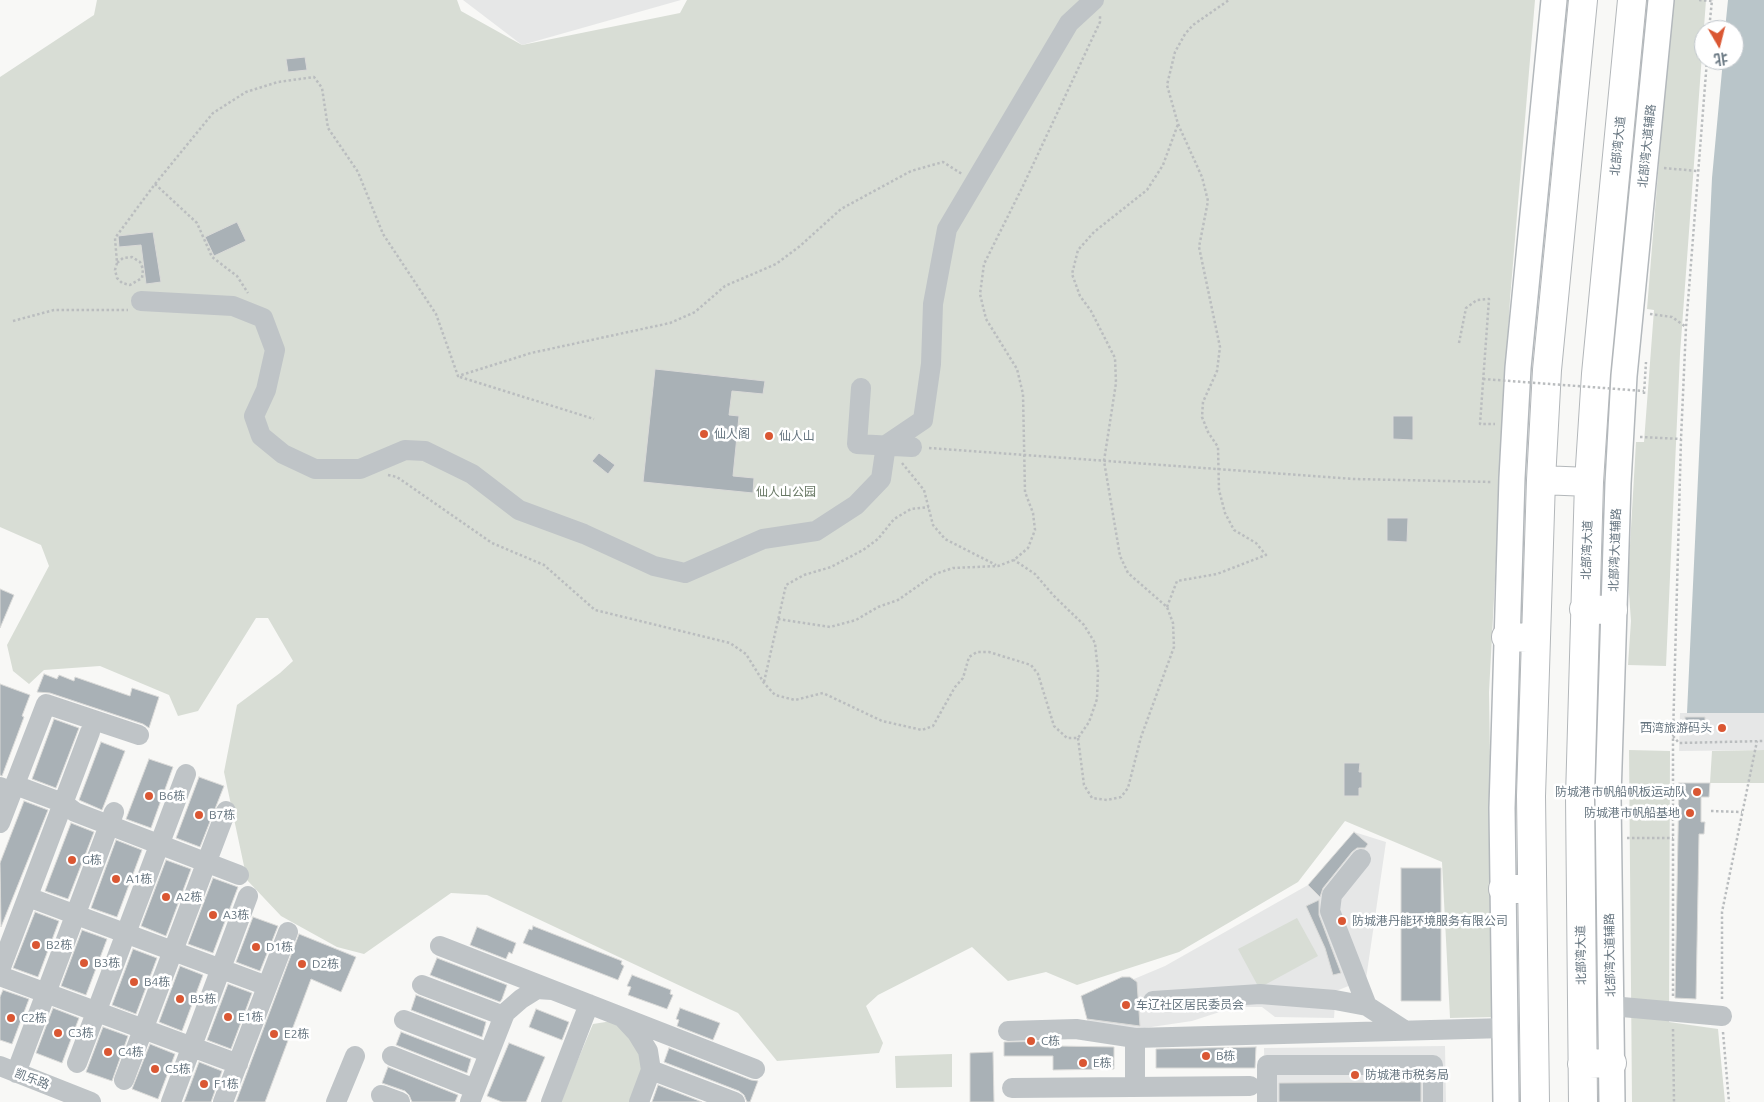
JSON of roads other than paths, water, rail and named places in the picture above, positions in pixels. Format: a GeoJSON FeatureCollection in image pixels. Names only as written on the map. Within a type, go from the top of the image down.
{"type":"FeatureCollection","features":[{"type":"Feature","properties":{"kind":"highway"},"geometry":{"type":"LineString","coordinates":[[1535,1102],[1531,796],[1534,638],[1547,370],[1583,0]]}},
{"type":"Feature","properties":{"kind":"highway","name":"北部湾大道"},"geometry":{"type":"LineString","coordinates":[[1583,1102],[1580,797],[1584,608],[1596,374],[1632,0]]}},
{"type":"Feature","properties":{"kind":"highway"},"geometry":{"type":"LineString","coordinates":[[1541,480],[1590,482]]}},
{"type":"Feature","properties":{"kind":"highway"},"geometry":{"type":"LineString","coordinates":[[1584,608],[1613,610]]}},
{"type":"Feature","properties":{"kind":"highway"},"geometry":{"type":"LineString","coordinates":[[1506,637],[1534,638]]}},
{"type":"Feature","properties":{"kind":"highway"},"geometry":{"type":"LineString","coordinates":[[1503,889],[1532,889]]}},
{"type":"Feature","properties":{"kind":"highway"},"geometry":{"type":"LineString","coordinates":[[1582,1064],[1612,1063]]}},
{"type":"Feature","properties":{"kind":"main road"},"geometry":{"type":"LineString","coordinates":[[1506,1102],[1503,889],[1506,637],[1518,368],[1554,0]]}},
{"type":"Feature","properties":{"kind":"main road","name":"北部湾大道辅路"},"geometry":{"type":"LineString","coordinates":[[1612,1102],[1609,838],[1613,610],[1634,433],[1643,316],[1645,166],[1661,0]]}},
{"type":"Feature","properties":{"kind":"street"},"geometry":{"type":"LineString","coordinates":[[136,293],[233,306],[263,318],[275,350],[266,390],[254,416],[261,436],[282,454],[315,469],[360,469],[404,450],[425,451],[472,474],[519,510],[584,534],[654,566],[685,573],[763,539],[816,532],[856,505],[881,479],[886,446],[923,420],[931,364],[933,304],[947,228],[1069,23],[1097,7]]}},
{"type":"Feature","properties":{"kind":"street"},"geometry":{"type":"LineString","coordinates":[[861,388],[857,444],[912,447]]}},
{"type":"Feature","properties":{"kind":"street"},"geometry":{"type":"LineString","coordinates":[[0,823],[9,788],[46,704],[140,735]]}},
{"type":"Feature","properties":{"kind":"street"},"geometry":{"type":"LineString","coordinates":[[0,970],[90,732]]}},
{"type":"Feature","properties":{"kind":"street"},"geometry":{"type":"LineString","coordinates":[[77,1063],[186,774]]}},
{"type":"Feature","properties":{"kind":"street"},"geometry":{"type":"LineString","coordinates":[[9,788],[63,803],[75,812],[112,818],[159,844],[238,875]]}},
{"type":"Feature","properties":{"kind":"street"},"geometry":{"type":"LineString","coordinates":[[124,1080],[226,811]]}},
{"type":"Feature","properties":{"kind":"street"},"geometry":{"type":"LineString","coordinates":[[8,1070],[46,993],[112,818]]}},
{"type":"Feature","properties":{"kind":"street"},"geometry":{"type":"LineString","coordinates":[[1361,859],[1332,895],[1330,911],[1367,1006]]}},
{"type":"Feature","properties":{"kind":"street"},"geometry":{"type":"LineString","coordinates":[[171,1102],[248,896]]}},
{"type":"Feature","properties":{"kind":"street"},"geometry":{"type":"LineString","coordinates":[[28,897],[267,986]]}},
{"type":"Feature","properties":{"kind":"street"},"geometry":{"type":"LineString","coordinates":[[223,1102],[288,932]]}},
{"type":"Feature","properties":{"kind":"street"},"geometry":{"type":"LineString","coordinates":[[440,946],[755,1068]]}},
{"type":"Feature","properties":{"kind":"street"},"geometry":{"type":"LineString","coordinates":[[0,976],[238,1064]]}},
{"type":"Feature","properties":{"kind":"street"},"geometry":{"type":"LineString","coordinates":[[422,984],[504,1016]]}},
{"type":"Feature","properties":{"kind":"street"},"geometry":{"type":"LineString","coordinates":[[392,1056],[473,1095],[504,1016],[520,999],[537,989],[554,990]]}},
{"type":"Feature","properties":{"kind":"street"},"geometry":{"type":"LineString","coordinates":[[1153,1001],[1260,994],[1335,1000],[1367,1006],[1404,1030]]}},
{"type":"Feature","properties":{"kind":"street"},"geometry":{"type":"LineString","coordinates":[[551,1102],[589,1004]]}},
{"type":"Feature","properties":{"kind":"street"},"geometry":{"type":"LineString","coordinates":[[1611,1006],[1722,1016]]}},
{"type":"Feature","properties":{"kind":"street"},"geometry":{"type":"LineString","coordinates":[[622,1017],[637,1033],[648,1050],[651,1070],[639,1102]]}},
{"type":"Feature","properties":{"kind":"street"},"geometry":{"type":"LineString","coordinates":[[404,1020],[489,1053]]}},
{"type":"Feature","properties":{"kind":"street"},"geometry":{"type":"LineString","coordinates":[[1008,1030],[1076,1029],[1135,1038],[1505,1028]]}},
{"type":"Feature","properties":{"kind":"street"},"geometry":{"type":"LineString","coordinates":[[1135,1038],[1135,1087]]}},
{"type":"Feature","properties":{"kind":"street"},"geometry":{"type":"LineString","coordinates":[[336,1102],[355,1056]]}},
{"type":"Feature","properties":{"kind":"street"},"geometry":{"type":"LineString","coordinates":[[1267,1102],[1267,1065],[1433,1065],[1433,1102]]}},
{"type":"Feature","properties":{"kind":"street","name":"凯乐路"},"geometry":{"type":"LineString","coordinates":[[8,1070],[91,1102]]}},
{"type":"Feature","properties":{"kind":"street"},"geometry":{"type":"LineString","coordinates":[[651,1070],[735,1102]]}},
{"type":"Feature","properties":{"kind":"street"},"geometry":{"type":"LineString","coordinates":[[1012,1088],[1250,1086]]}},
{"type":"Feature","properties":{"kind":"street"},"geometry":{"type":"LineString","coordinates":[[382,1095],[400,1102]]}},
{"type":"Feature","properties":{"kind":"place","name":"仙人阁"},"geometry":{"type":"Point","coordinates":[704,434]}},
{"type":"Feature","properties":{"kind":"place","name":"仙人山"},"geometry":{"type":"Point","coordinates":[769,436]}},
{"type":"Feature","properties":{"kind":"place","name":"西湾旅游码头"},"geometry":{"type":"Point","coordinates":[1722,728]}},
{"type":"Feature","properties":{"kind":"place","name":"防城港市帆船帆板运动队"},"geometry":{"type":"Point","coordinates":[1697,792]}},
{"type":"Feature","properties":{"kind":"place","name":"B6栋"},"geometry":{"type":"Point","coordinates":[149,796]}},
{"type":"Feature","properties":{"kind":"place","name":"防城港市帆船基地"},"geometry":{"type":"Point","coordinates":[1690,813]}},
{"type":"Feature","properties":{"kind":"place","name":"B7栋"},"geometry":{"type":"Point","coordinates":[199,815]}},
{"type":"Feature","properties":{"kind":"place","name":"G栋"},"geometry":{"type":"Point","coordinates":[72,860]}},
{"type":"Feature","properties":{"kind":"place","name":"A1栋"},"geometry":{"type":"Point","coordinates":[116,879]}},
{"type":"Feature","properties":{"kind":"place","name":"A2栋"},"geometry":{"type":"Point","coordinates":[166,897]}},
{"type":"Feature","properties":{"kind":"place","name":"A3栋"},"geometry":{"type":"Point","coordinates":[213,915]}},
{"type":"Feature","properties":{"kind":"place","name":"防城港丹能环境服务有限公司"},"geometry":{"type":"Point","coordinates":[1342,921]}},
{"type":"Feature","properties":{"kind":"place","name":"B2栋"},"geometry":{"type":"Point","coordinates":[36,945]}},
{"type":"Feature","properties":{"kind":"place","name":"D1栋"},"geometry":{"type":"Point","coordinates":[256,947]}},
{"type":"Feature","properties":{"kind":"place","name":"B3栋"},"geometry":{"type":"Point","coordinates":[84,963]}},
{"type":"Feature","properties":{"kind":"place","name":"D2栋"},"geometry":{"type":"Point","coordinates":[302,964]}},
{"type":"Feature","properties":{"kind":"place","name":"B4栋"},"geometry":{"type":"Point","coordinates":[134,982]}},
{"type":"Feature","properties":{"kind":"place","name":"B5栋"},"geometry":{"type":"Point","coordinates":[180,999]}},
{"type":"Feature","properties":{"kind":"place","name":"车辽社区居民委员会"},"geometry":{"type":"Point","coordinates":[1126,1005]}},
{"type":"Feature","properties":{"kind":"place","name":"E1栋"},"geometry":{"type":"Point","coordinates":[228,1017]}},
{"type":"Feature","properties":{"kind":"place","name":"C2栋"},"geometry":{"type":"Point","coordinates":[11,1018]}},
{"type":"Feature","properties":{"kind":"place","name":"C3栋"},"geometry":{"type":"Point","coordinates":[58,1033]}},
{"type":"Feature","properties":{"kind":"place","name":"E2栋"},"geometry":{"type":"Point","coordinates":[274,1034]}},
{"type":"Feature","properties":{"kind":"place","name":"C栋"},"geometry":{"type":"Point","coordinates":[1031,1041]}},
{"type":"Feature","properties":{"kind":"place","name":"C4栋"},"geometry":{"type":"Point","coordinates":[108,1052]}},
{"type":"Feature","properties":{"kind":"place","name":"B栋"},"geometry":{"type":"Point","coordinates":[1206,1056]}},
{"type":"Feature","properties":{"kind":"place","name":"E栋"},"geometry":{"type":"Point","coordinates":[1083,1063]}},
{"type":"Feature","properties":{"kind":"place","name":"C5栋"},"geometry":{"type":"Point","coordinates":[155,1069]}},
{"type":"Feature","properties":{"kind":"place","name":"防城港市税务局"},"geometry":{"type":"Point","coordinates":[1355,1075]}},
{"type":"Feature","properties":{"kind":"place","name":"F1栋"},"geometry":{"type":"Point","coordinates":[204,1084]}},
{"type":"Feature","properties":{"kind":"park label","name":"仙人山公园"},"geometry":{"type":"Point","coordinates":[786,492]}}]}
